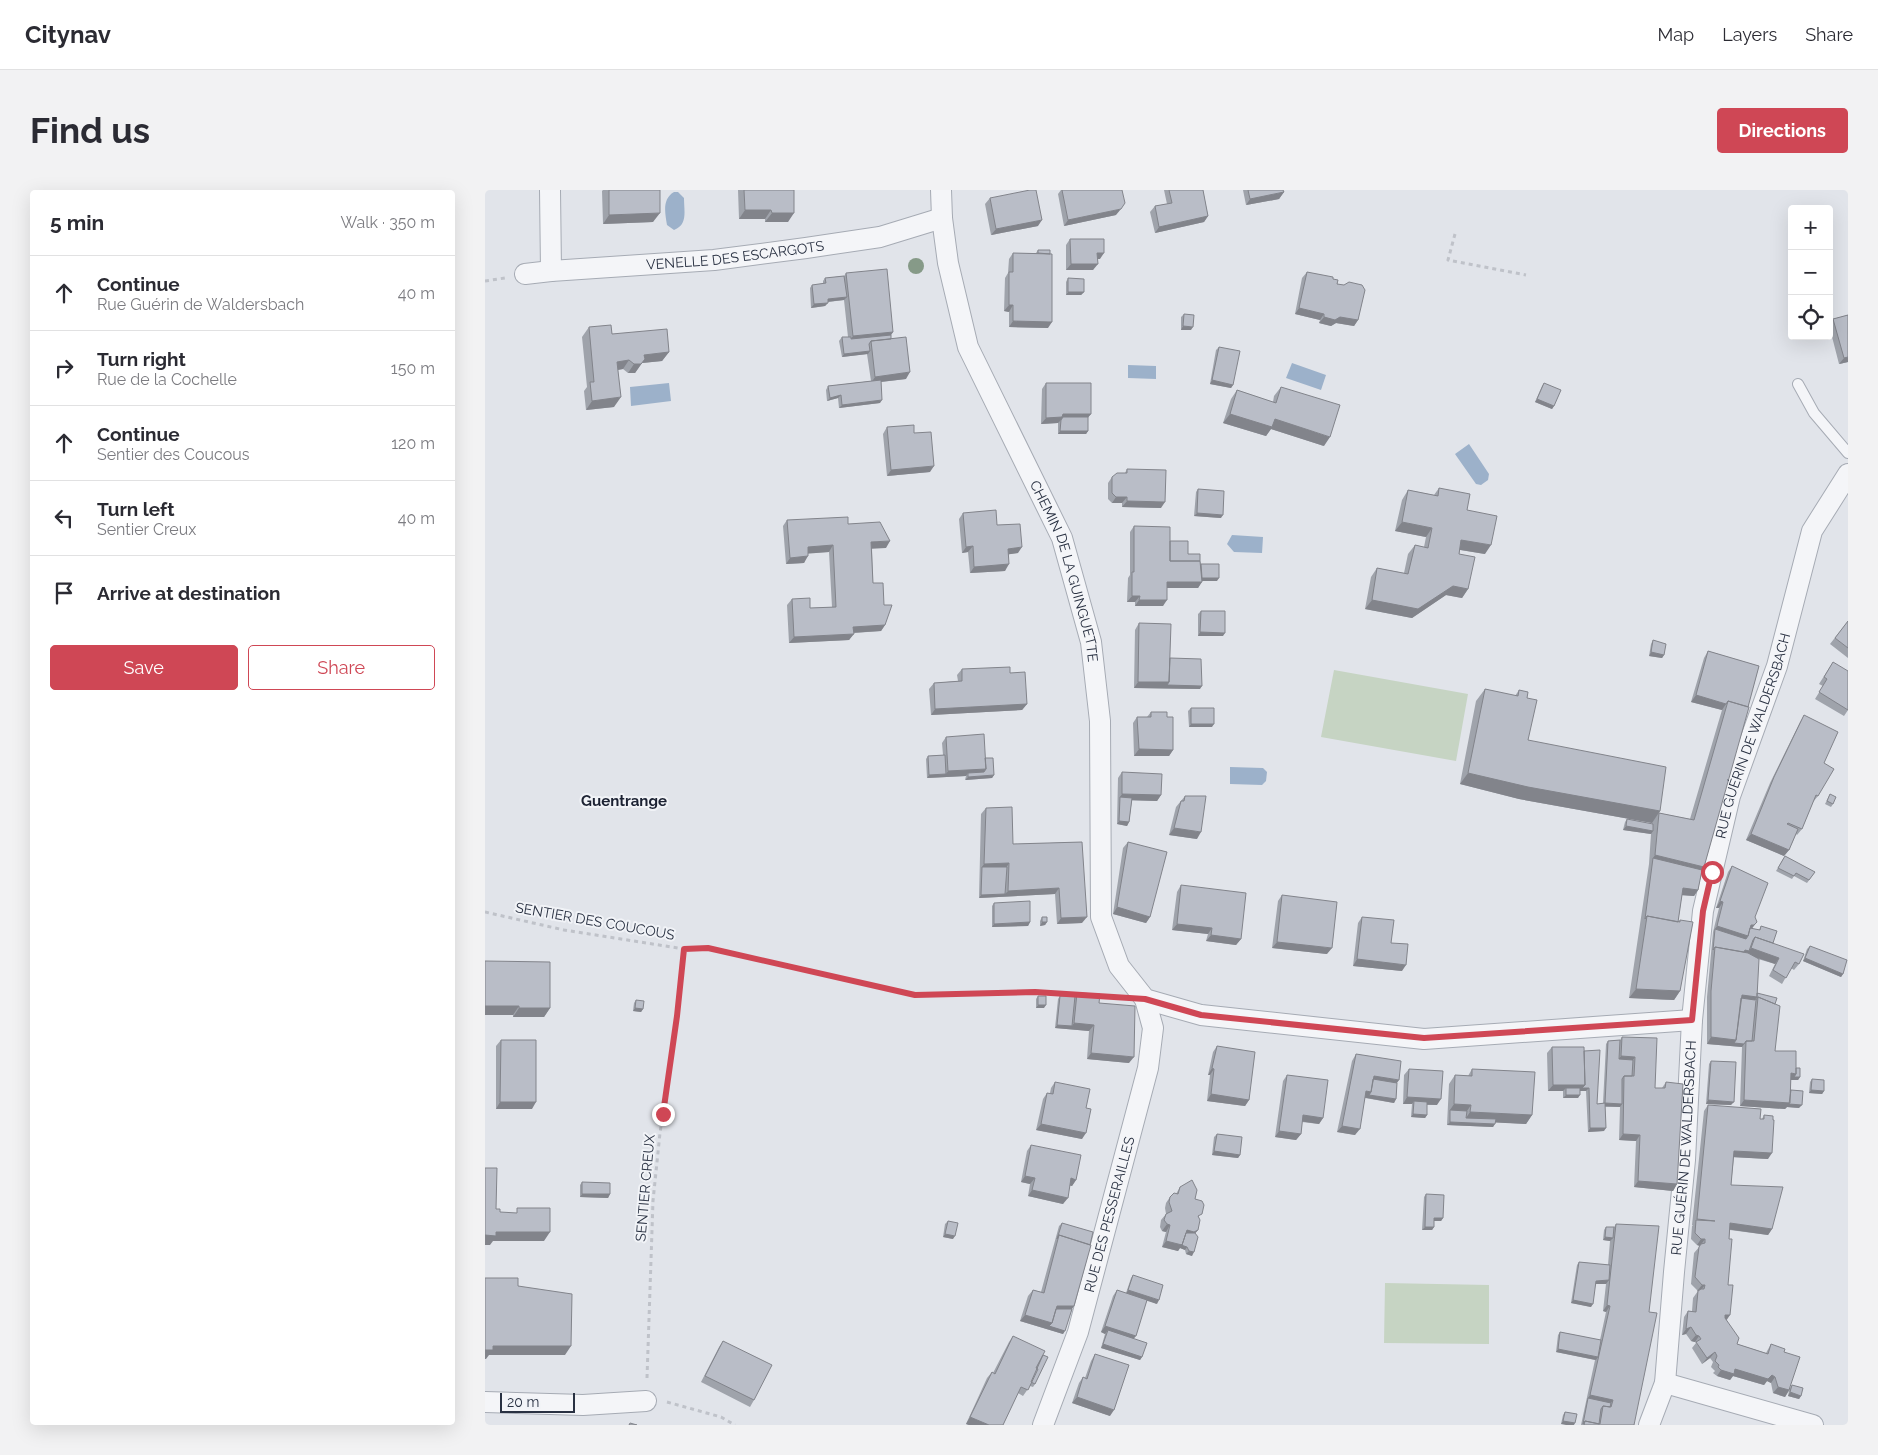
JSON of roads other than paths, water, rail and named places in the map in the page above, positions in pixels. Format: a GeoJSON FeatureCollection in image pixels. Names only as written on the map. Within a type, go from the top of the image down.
{"type":"FeatureCollection","features":[{"type":"Feature","properties":{"kind":"street"},"geometry":{"type":"LineString","coordinates":[[550,190],[551,271]]}},
{"type":"Feature","properties":{"kind":"street","name":"CHEMIN DE LA GUINGUETTE"},"geometry":{"type":"LineString","coordinates":[[941,190],[941,218],[948,262],[968,347],[1061,538],[1091,642],[1100,721],[1101,918],[1119,966],[1145,999]]}},
{"type":"Feature","properties":{"kind":"street","name":"VENELLE DES ESCARGOTS"},"geometry":{"type":"LineString","coordinates":[[525,274],[714,260],[806,248],[880,237],[941,218]]}},
{"type":"Feature","properties":{"kind":"street","name":"RUE GUÉRIN DE WALDERSBACH"},"geometry":{"type":"LineString","coordinates":[[1649,1425],[1665,1383],[1685,1160],[1692,1020],[1703,911],[1730,796],[1777,666],[1812,530],[1848,474]]}},
{"type":"Feature","properties":{"kind":"street"},"geometry":{"type":"LineString","coordinates":[[1145,999],[1201,1015],[1424,1038],[1692,1020]]}},
{"type":"Feature","properties":{"kind":"street","name":"RUE DES PESSERAILLES"},"geometry":{"type":"LineString","coordinates":[[1043,1425],[1078,1332],[1148,1068],[1153,1028],[1145,999]]}},
{"type":"Feature","properties":{"kind":"street"},"geometry":{"type":"LineString","coordinates":[[1665,1383],[1813,1425]]}},
{"type":"Feature","properties":{"kind":"street"},"geometry":{"type":"LineString","coordinates":[[485,1402],[583,1405],[646,1401]]}},
{"type":"Feature","properties":{"kind":"lane"},"geometry":{"type":"LineString","coordinates":[[1798,384],[1814,412],[1848,453]]}},
{"type":"Feature","properties":{"kind":"water"},"geometry":{"type":"Polygon","coordinates":[[[674,192],[678,192],[684,198],[685,213],[681,225],[674,230],[667,225],[665,211],[666,202],[674,192]]]}},
{"type":"Feature","properties":{"kind":"water"},"geometry":{"type":"Polygon","coordinates":[[[1292,363],[1326,375],[1321,390],[1286,378],[1292,363]]]}},
{"type":"Feature","properties":{"kind":"water"},"geometry":{"type":"Polygon","coordinates":[[[1128,365],[1156,366],[1156,379],[1128,378],[1128,365]]]}},
{"type":"Feature","properties":{"kind":"water"},"geometry":{"type":"Polygon","coordinates":[[[669,383],[671,401],[631,406],[630,387],[669,383]]]}},
{"type":"Feature","properties":{"kind":"water"},"geometry":{"type":"Polygon","coordinates":[[[1469,444],[1489,474],[1488,480],[1481,485],[1476,484],[1455,454],[1469,444]]]}},
{"type":"Feature","properties":{"kind":"water"},"geometry":{"type":"Polygon","coordinates":[[[1232,535],[1263,537],[1262,553],[1234,552],[1227,544],[1232,535]]]}},
{"type":"Feature","properties":{"kind":"water"},"geometry":{"type":"Polygon","coordinates":[[[1230,767],[1263,768],[1267,772],[1266,781],[1262,785],[1230,784],[1230,767]]]}},
{"type":"Feature","properties":{"kind":"district","name":"Guentrange"},"geometry":{"type":"Point","coordinates":[624,801]}}]}
